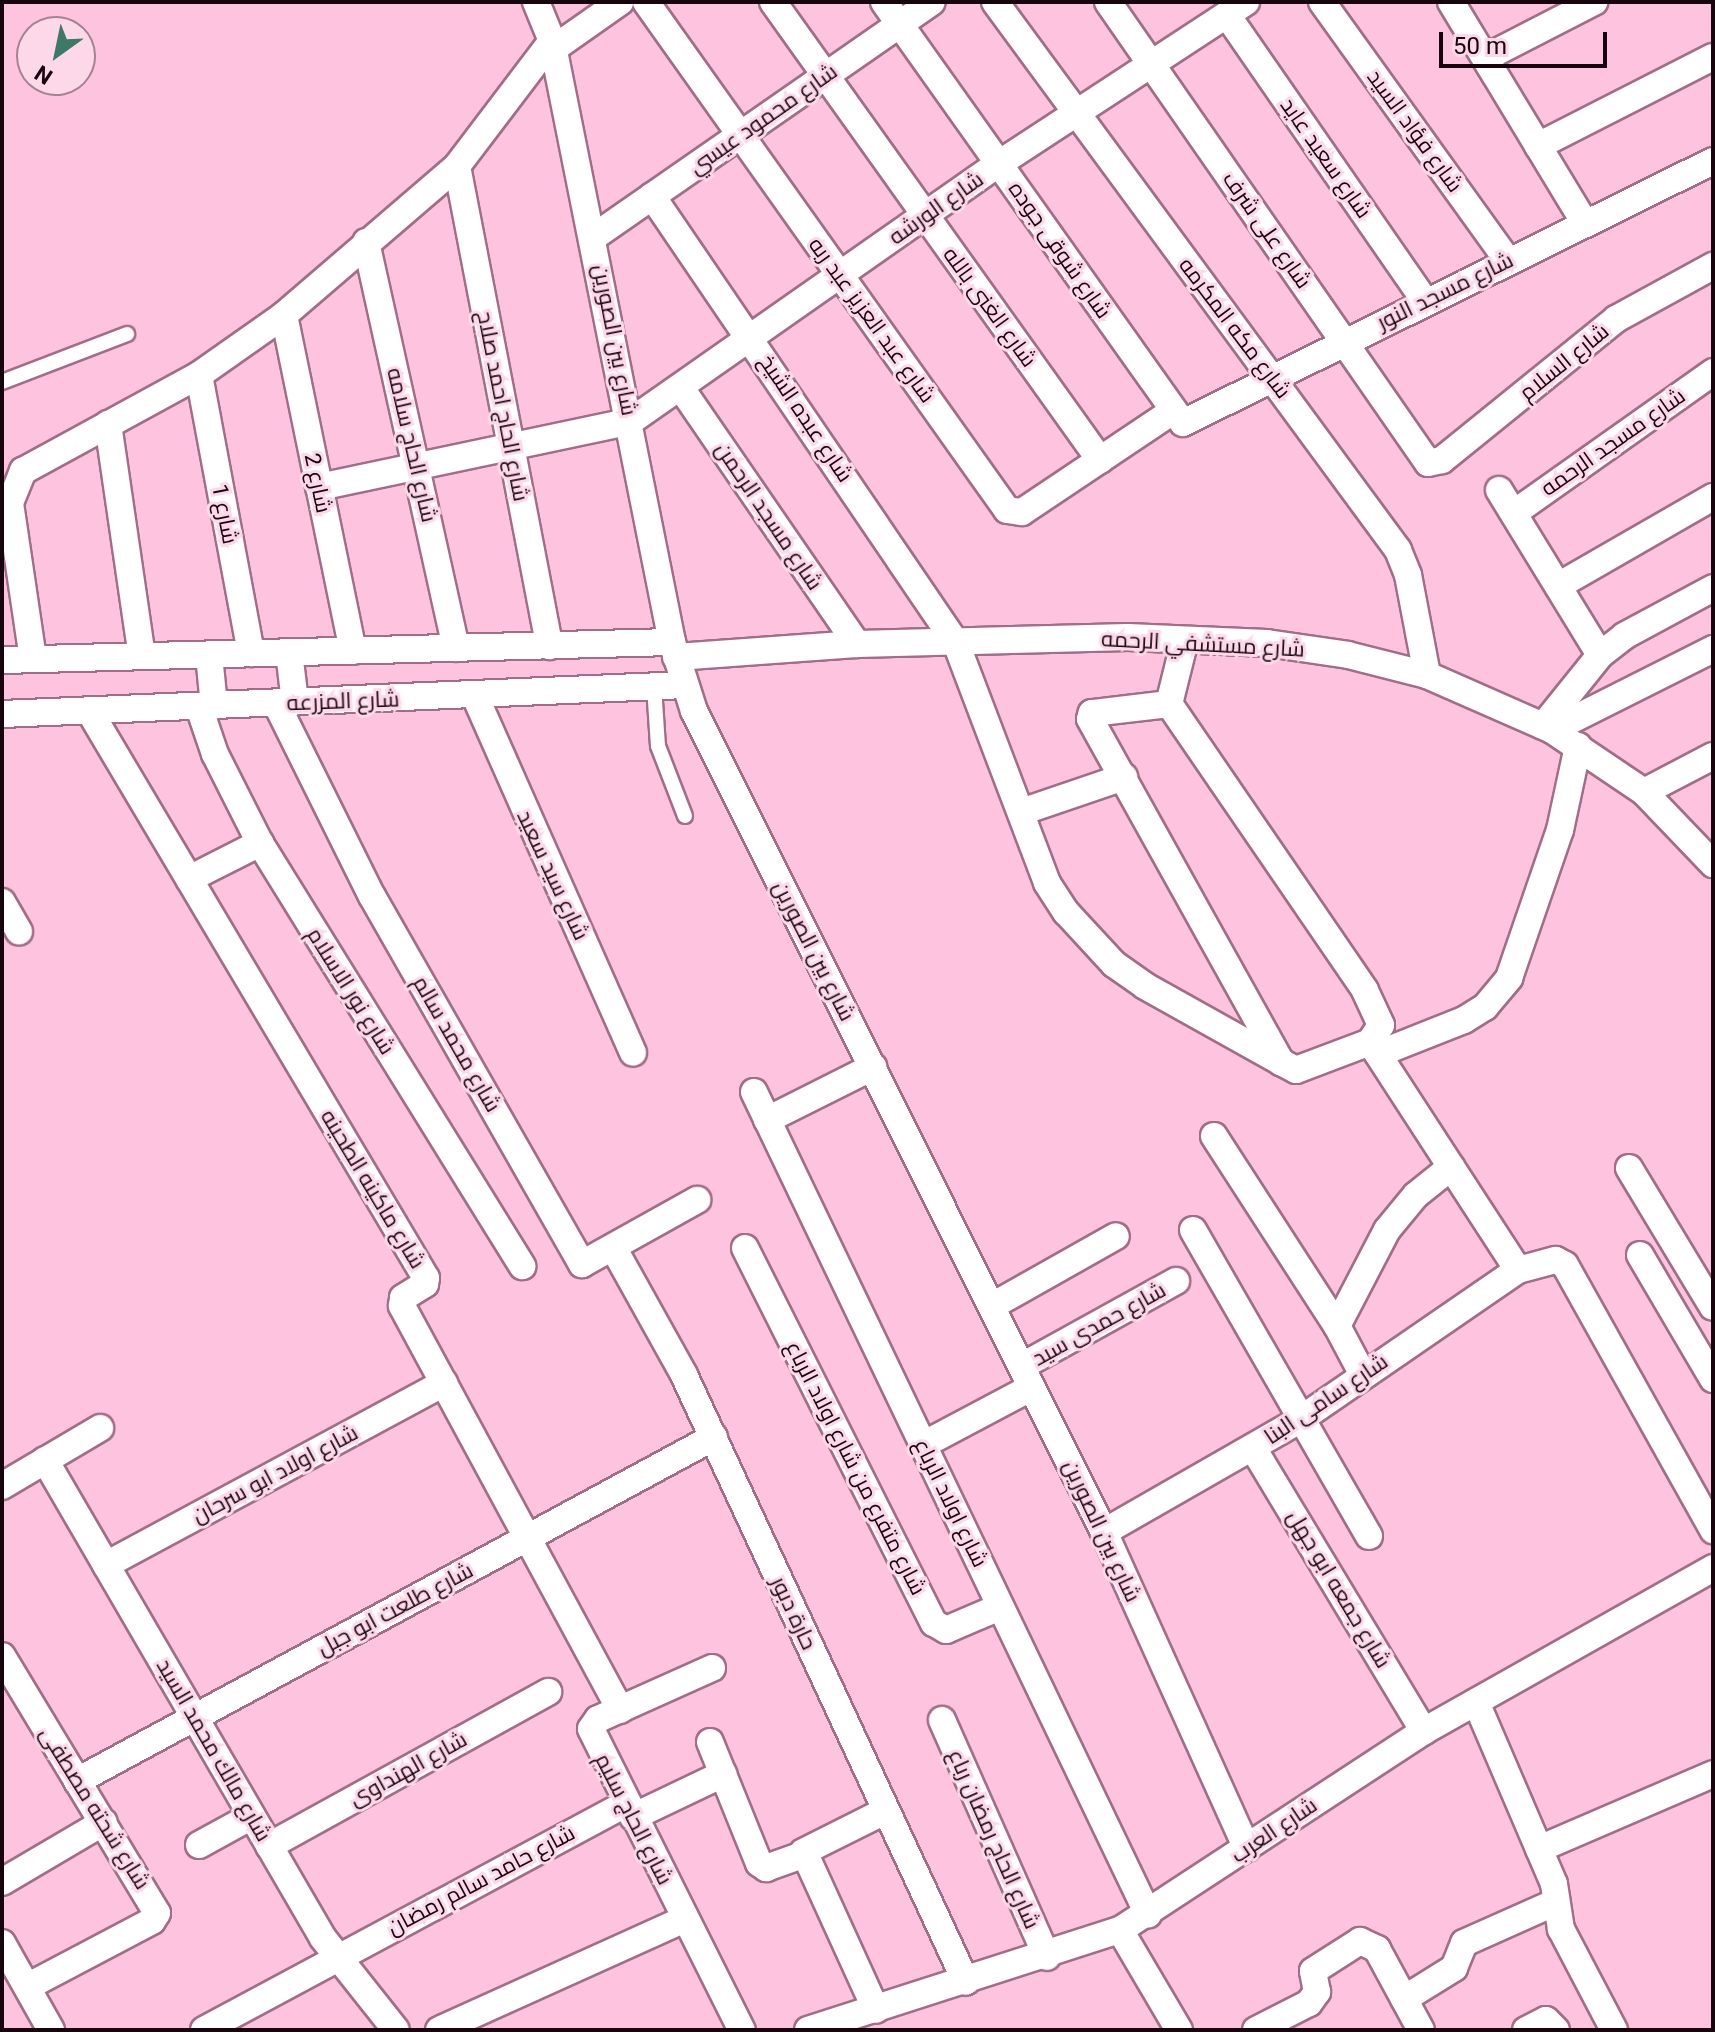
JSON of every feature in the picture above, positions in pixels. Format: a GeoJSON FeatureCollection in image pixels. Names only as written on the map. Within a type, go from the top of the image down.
{"type":"FeatureCollection","features":[{"type":"Feature","properties":{"kind":"street","name":"شارع بين الصورين"},"geometry":{"type":"LineString","coordinates":[[536,2],[553,45],[595,236],[674,649],[684,685],[705,738],[1104,1532],[1247,1848]]}},
{"type":"Feature","properties":{"kind":"street"},"geometry":{"type":"LineString","coordinates":[[33,659],[10,503],[23,471],[199,375],[284,315],[457,166],[553,45],[620,2]]}},
{"type":"Feature","properties":{"kind":"street","name":"شارع عبد العزيز عبد ربه"},"geometry":{"type":"LineString","coordinates":[[646,2],[1004,505]]}},
{"type":"Feature","properties":{"kind":"street","name":"شارع الغنى بالله"},"geometry":{"type":"LineString","coordinates":[[773,2],[1100,460]]}},
{"type":"Feature","properties":{"kind":"street","name":"شارع شوقى جوده"},"geometry":{"type":"LineString","coordinates":[[884,2],[1177,416]]}},
{"type":"Feature","properties":{"kind":"street","name":"شارع محمود عيسي"},"geometry":{"type":"LineString","coordinates":[[595,236],[932,2]]}},
{"type":"Feature","properties":{"kind":"street","name":"شارع مكه المكرمه"},"geometry":{"type":"LineString","coordinates":[[995,2],[1404,562],[1427,675]]}},
{"type":"Feature","properties":{"kind":"street","name":"شارع على شرف"},"geometry":{"type":"LineString","coordinates":[[1108,2],[1422,459]]}},
{"type":"Feature","properties":{"kind":"street","name":"شارع فؤاد السيد"},"geometry":{"type":"LineString","coordinates":[[1322,2],[1508,261]]}},
{"type":"Feature","properties":{"kind":"street"},"geometry":{"type":"LineString","coordinates":[[1451,2],[1585,223]]}},
{"type":"Feature","properties":{"kind":"street"},"geometry":{"type":"LineString","coordinates":[[1485,58],[1594,2]]}},
{"type":"Feature","properties":{"kind":"street","name":"شارع الورشه"},"geometry":{"type":"LineString","coordinates":[[631,421],[1000,163],[1236,8]]}},
{"type":"Feature","properties":{"kind":"street","name":"شارع سعيد عايد"},"geometry":{"type":"LineString","coordinates":[[1236,8],[1425,301]]}},
{"type":"Feature","properties":{"kind":"street"},"geometry":{"type":"LineString","coordinates":[[1538,146],[1713,57]]}},
{"type":"Feature","properties":{"kind":"street","name":"شارع مسجد النور"},"geometry":{"type":"LineString","coordinates":[[1004,505],[1011,513],[1022,512],[1100,460],[1177,416],[1187,424],[1343,341],[1713,161]]}},
{"type":"Feature","properties":{"kind":"street","name":"شارع الحاج احمد صلاح"},"geometry":{"type":"LineString","coordinates":[[457,166],[549,646]]}},
{"type":"Feature","properties":{"kind":"street","name":"شارع عبده الشيخ"},"geometry":{"type":"LineString","coordinates":[[652,196],[753,338],[956,643],[1047,883],[1096,947],[1145,986],[1281,1062]]}},
{"type":"Feature","properties":{"kind":"street","name":"شارع الحاج سلامه"},"geometry":{"type":"LineString","coordinates":[[366,242],[456,648]]}},
{"type":"Feature","properties":{"kind":"street","name":"شارع السلام"},"geometry":{"type":"LineString","coordinates":[[1422,459],[1442,460],[1616,319],[1713,266]]}},
{"type":"Feature","properties":{"kind":"street","name":"شارع 2"},"geometry":{"type":"LineString","coordinates":[[284,315],[353,651]]}},
{"type":"Feature","properties":{"kind":"street","name":"شارع مسجد الرحمه"},"geometry":{"type":"LineString","coordinates":[[1514,513],[1713,372]]}},
{"type":"Feature","properties":{"kind":"street","name":"شارع 1"},"geometry":{"type":"LineString","coordinates":[[199,375],[251,653]]}},
{"type":"Feature","properties":{"kind":"street","name":"شارع مسجد الرحمن"},"geometry":{"type":"LineString","coordinates":[[681,388],[857,644]]}},
{"type":"Feature","properties":{"kind":"street"},"geometry":{"type":"LineString","coordinates":[[319,487],[631,421]]}},
{"type":"Feature","properties":{"kind":"street"},"geometry":{"type":"LineString","coordinates":[[108,424],[142,656]]}},
{"type":"Feature","properties":{"kind":"street"},"geometry":{"type":"LineString","coordinates":[[1499,490],[1600,655]]}},
{"type":"Feature","properties":{"kind":"street"},"geometry":{"type":"LineString","coordinates":[[1558,586],[1713,497]]}},
{"type":"Feature","properties":{"kind":"street"},"geometry":{"type":"LineString","coordinates":[[1548,728],[1600,655],[1624,636],[1713,588]]}},
{"type":"Feature","properties":{"kind":"street"},"geometry":{"type":"LineString","coordinates":[[1185,640],[1169,704],[1365,990],[1381,1025],[1374,1048],[1518,1270]]}},
{"type":"Feature","properties":{"kind":"street","name":"شارع مستشفي الرحمه"},"geometry":{"type":"LineString","coordinates":[[674,649],[1185,640],[1267,643],[1348,655],[1427,675],[1548,728],[1644,792],[1713,864]]}},
{"type":"Feature","properties":{"kind":"street"},"geometry":{"type":"LineString","coordinates":[[2,660],[549,646],[674,649]]}},
{"type":"Feature","properties":{"kind":"street"},"geometry":{"type":"LineString","coordinates":[[1548,728],[1713,649]]}},
{"type":"Feature","properties":{"kind":"street"},"geometry":{"type":"LineString","coordinates":[[286,703],[289,652]]}},
{"type":"Feature","properties":{"kind":"street","name":"شارع نور الاسلام"},"geometry":{"type":"LineString","coordinates":[[209,655],[206,706],[215,754],[260,843],[522,1266]]}},
{"type":"Feature","properties":{"kind":"street","name":"شارع المزرعه"},"geometry":{"type":"LineString","coordinates":[[2,714],[684,685]]}},
{"type":"Feature","properties":{"kind":"street","name":"شارع سيد سعيد"},"geometry":{"type":"LineString","coordinates":[[475,696],[633,1053]]}},
{"type":"Feature","properties":{"kind":"street","name":"شارع محمد سالم"},"geometry":{"type":"LineString","coordinates":[[286,703],[372,896],[582,1264],[614,1249],[697,1200]]}},
{"type":"Feature","properties":{"kind":"street"},"geometry":{"type":"LineString","coordinates":[[1169,704],[1090,716],[1281,1062],[1296,1070],[1464,1020],[1485,1007],[1509,978],[1560,830],[1578,746]]}},
{"type":"Feature","properties":{"kind":"street","name":"شارع ماكينه الطحينه"},"geometry":{"type":"LineString","coordinates":[[90,712],[426,1278],[425,1284],[403,1298],[402,1306],[620,1710]]}},
{"type":"Feature","properties":{"kind":"street"},"geometry":{"type":"LineString","coordinates":[[1644,792],[1713,756]]}},
{"type":"Feature","properties":{"kind":"street"},"geometry":{"type":"LineString","coordinates":[[1021,812],[1124,777]]}},
{"type":"Feature","properties":{"kind":"street"},"geometry":{"type":"LineString","coordinates":[[189,879],[260,843]]}},
{"type":"Feature","properties":{"kind":"street"},"geometry":{"type":"LineString","coordinates":[[2,902],[19,931]]}},
{"type":"Feature","properties":{"kind":"street"},"geometry":{"type":"LineString","coordinates":[[767,1120],[873,1067]]}},
{"type":"Feature","properties":{"kind":"street","name":"شارع اولاد الرباع"},"geometry":{"type":"LineString","coordinates":[[754,1092],[1148,1914]]}},
{"type":"Feature","properties":{"kind":"street"},"geometry":{"type":"LineString","coordinates":[[1214,1136],[1337,1326],[1362,1373]]}},
{"type":"Feature","properties":{"kind":"street"},"geometry":{"type":"LineString","coordinates":[[1337,1326],[1387,1230],[1416,1195],[1451,1167]]}},
{"type":"Feature","properties":{"kind":"street"},"geometry":{"type":"LineString","coordinates":[[1629,1168],[1713,1307]]}},
{"type":"Feature","properties":{"kind":"street"},"geometry":{"type":"LineString","coordinates":[[1193,1230],[1369,1536]]}},
{"type":"Feature","properties":{"kind":"street"},"geometry":{"type":"LineString","coordinates":[[992,1306],[1116,1236]]}},
{"type":"Feature","properties":{"kind":"street","name":"شارع متفرع من شارع اولاد الرباع"},"geometry":{"type":"LineString","coordinates":[[745,1248],[934,1623],[946,1630],[1000,1607]]}},
{"type":"Feature","properties":{"kind":"street","name":"حارة دبور"},"geometry":{"type":"LineString","coordinates":[[614,1249],[714,1437],[966,1982]]}},
{"type":"Feature","properties":{"kind":"street"},"geometry":{"type":"LineString","coordinates":[[1640,1255],[1713,1379]]}},
{"type":"Feature","properties":{"kind":"street","name":"شارع سامى البنا"},"geometry":{"type":"LineString","coordinates":[[1104,1532],[1301,1419],[1362,1373],[1518,1270],[1544,1261],[1565,1265],[1713,1530]]}},
{"type":"Feature","properties":{"kind":"street","name":"شارع حمدى سيد"},"geometry":{"type":"LineString","coordinates":[[923,1445],[1176,1281]]}},
{"type":"Feature","properties":{"kind":"street","name":"شارع اولاد ابو سرحان"},"geometry":{"type":"LineString","coordinates":[[106,1565],[444,1383]]}},
{"type":"Feature","properties":{"kind":"street"},"geometry":{"type":"LineString","coordinates":[[2,1486],[100,1428]]}},
{"type":"Feature","properties":{"kind":"street","name":"شارع طلعت ابو جبل"},"geometry":{"type":"LineString","coordinates":[[77,1781],[714,1437]]}},
{"type":"Feature","properties":{"kind":"street","name":"شارع جمعه ابو جهل"},"geometry":{"type":"LineString","coordinates":[[1253,1448],[1424,1731]]}},
{"type":"Feature","properties":{"kind":"street","name":"شارع مالك محمد السيد"},"geometry":{"type":"LineString","coordinates":[[45,1460],[335,1956],[396,2030]]}},
{"type":"Feature","properties":{"kind":"street","name":"شارع العرب"},"geometry":{"type":"LineString","coordinates":[[808,2030],[870,2018],[1120,1930],[1424,1731],[1713,1568]]}},
{"type":"Feature","properties":{"kind":"street","name":"شارع شحته مصطفى"},"geometry":{"type":"LineString","coordinates":[[2,1656],[12,1693],[77,1781],[157,1908],[156,1917],[27,1987]]}},
{"type":"Feature","properties":{"kind":"street","name":"شارع الحاج سليم"},"geometry":{"type":"LineString","coordinates":[[712,1668],[598,1719],[591,1729],[742,2030]]}},
{"type":"Feature","properties":{"kind":"street","name":"شارع الهنداوى"},"geometry":{"type":"LineString","coordinates":[[269,1846],[548,1692]]}},
{"type":"Feature","properties":{"kind":"street"},"geometry":{"type":"LineString","coordinates":[[1476,1702],[1539,1849],[1561,1929],[1608,2028]]}},
{"type":"Feature","properties":{"kind":"street","name":"شارع الحاج رمضان رباع"},"geometry":{"type":"LineString","coordinates":[[942,1720],[1047,1957]]}},
{"type":"Feature","properties":{"kind":"street"},"geometry":{"type":"LineString","coordinates":[[710,1742],[759,1863],[766,1868],[885,1811]]}},
{"type":"Feature","properties":{"kind":"street","name":"شارع حامد سالم رمضان"},"geometry":{"type":"LineString","coordinates":[[204,2030],[335,1956],[630,1811],[723,1774]]}},
{"type":"Feature","properties":{"kind":"street"},"geometry":{"type":"LineString","coordinates":[[1539,1849],[1713,1774]]}},
{"type":"Feature","properties":{"kind":"street"},"geometry":{"type":"LineString","coordinates":[[199,1845],[252,1816]]}},
{"type":"Feature","properties":{"kind":"street"},"geometry":{"type":"LineString","coordinates":[[2,1882],[104,1822]]}},
{"type":"Feature","properties":{"kind":"street"},"geometry":{"type":"LineString","coordinates":[[803,1852],[870,2018]]}},
{"type":"Feature","properties":{"kind":"street"},"geometry":{"type":"LineString","coordinates":[[1404,1999],[1454,1968],[1464,1943],[1556,1902]]}},
{"type":"Feature","properties":{"kind":"street"},"geometry":{"type":"LineString","coordinates":[[439,2030],[685,1919]]}},
{"type":"Feature","properties":{"kind":"street"},"geometry":{"type":"LineString","coordinates":[[1120,1930],[1179,2030]]}},
{"type":"Feature","properties":{"kind":"street"},"geometry":{"type":"LineString","coordinates":[[1256,2030],[1309,2003],[1317,1992],[1313,1971],[1360,1941],[1377,1949],[1421,2030]]}},
{"type":"Feature","properties":{"kind":"street"},"geometry":{"type":"LineString","coordinates":[[4,1951],[51,2030]]}},
{"type":"Feature","properties":{"kind":"street"},"geometry":{"type":"LineString","coordinates":[[1526,2030],[1546,2020],[1556,2030]]}},
{"type":"Feature","properties":{"kind":"lane"},"geometry":{"type":"LineString","coordinates":[[2,382],[127,334]]}},
{"type":"Feature","properties":{"kind":"lane"},"geometry":{"type":"LineString","coordinates":[[654,686],[658,746],[685,816]]}}]}
